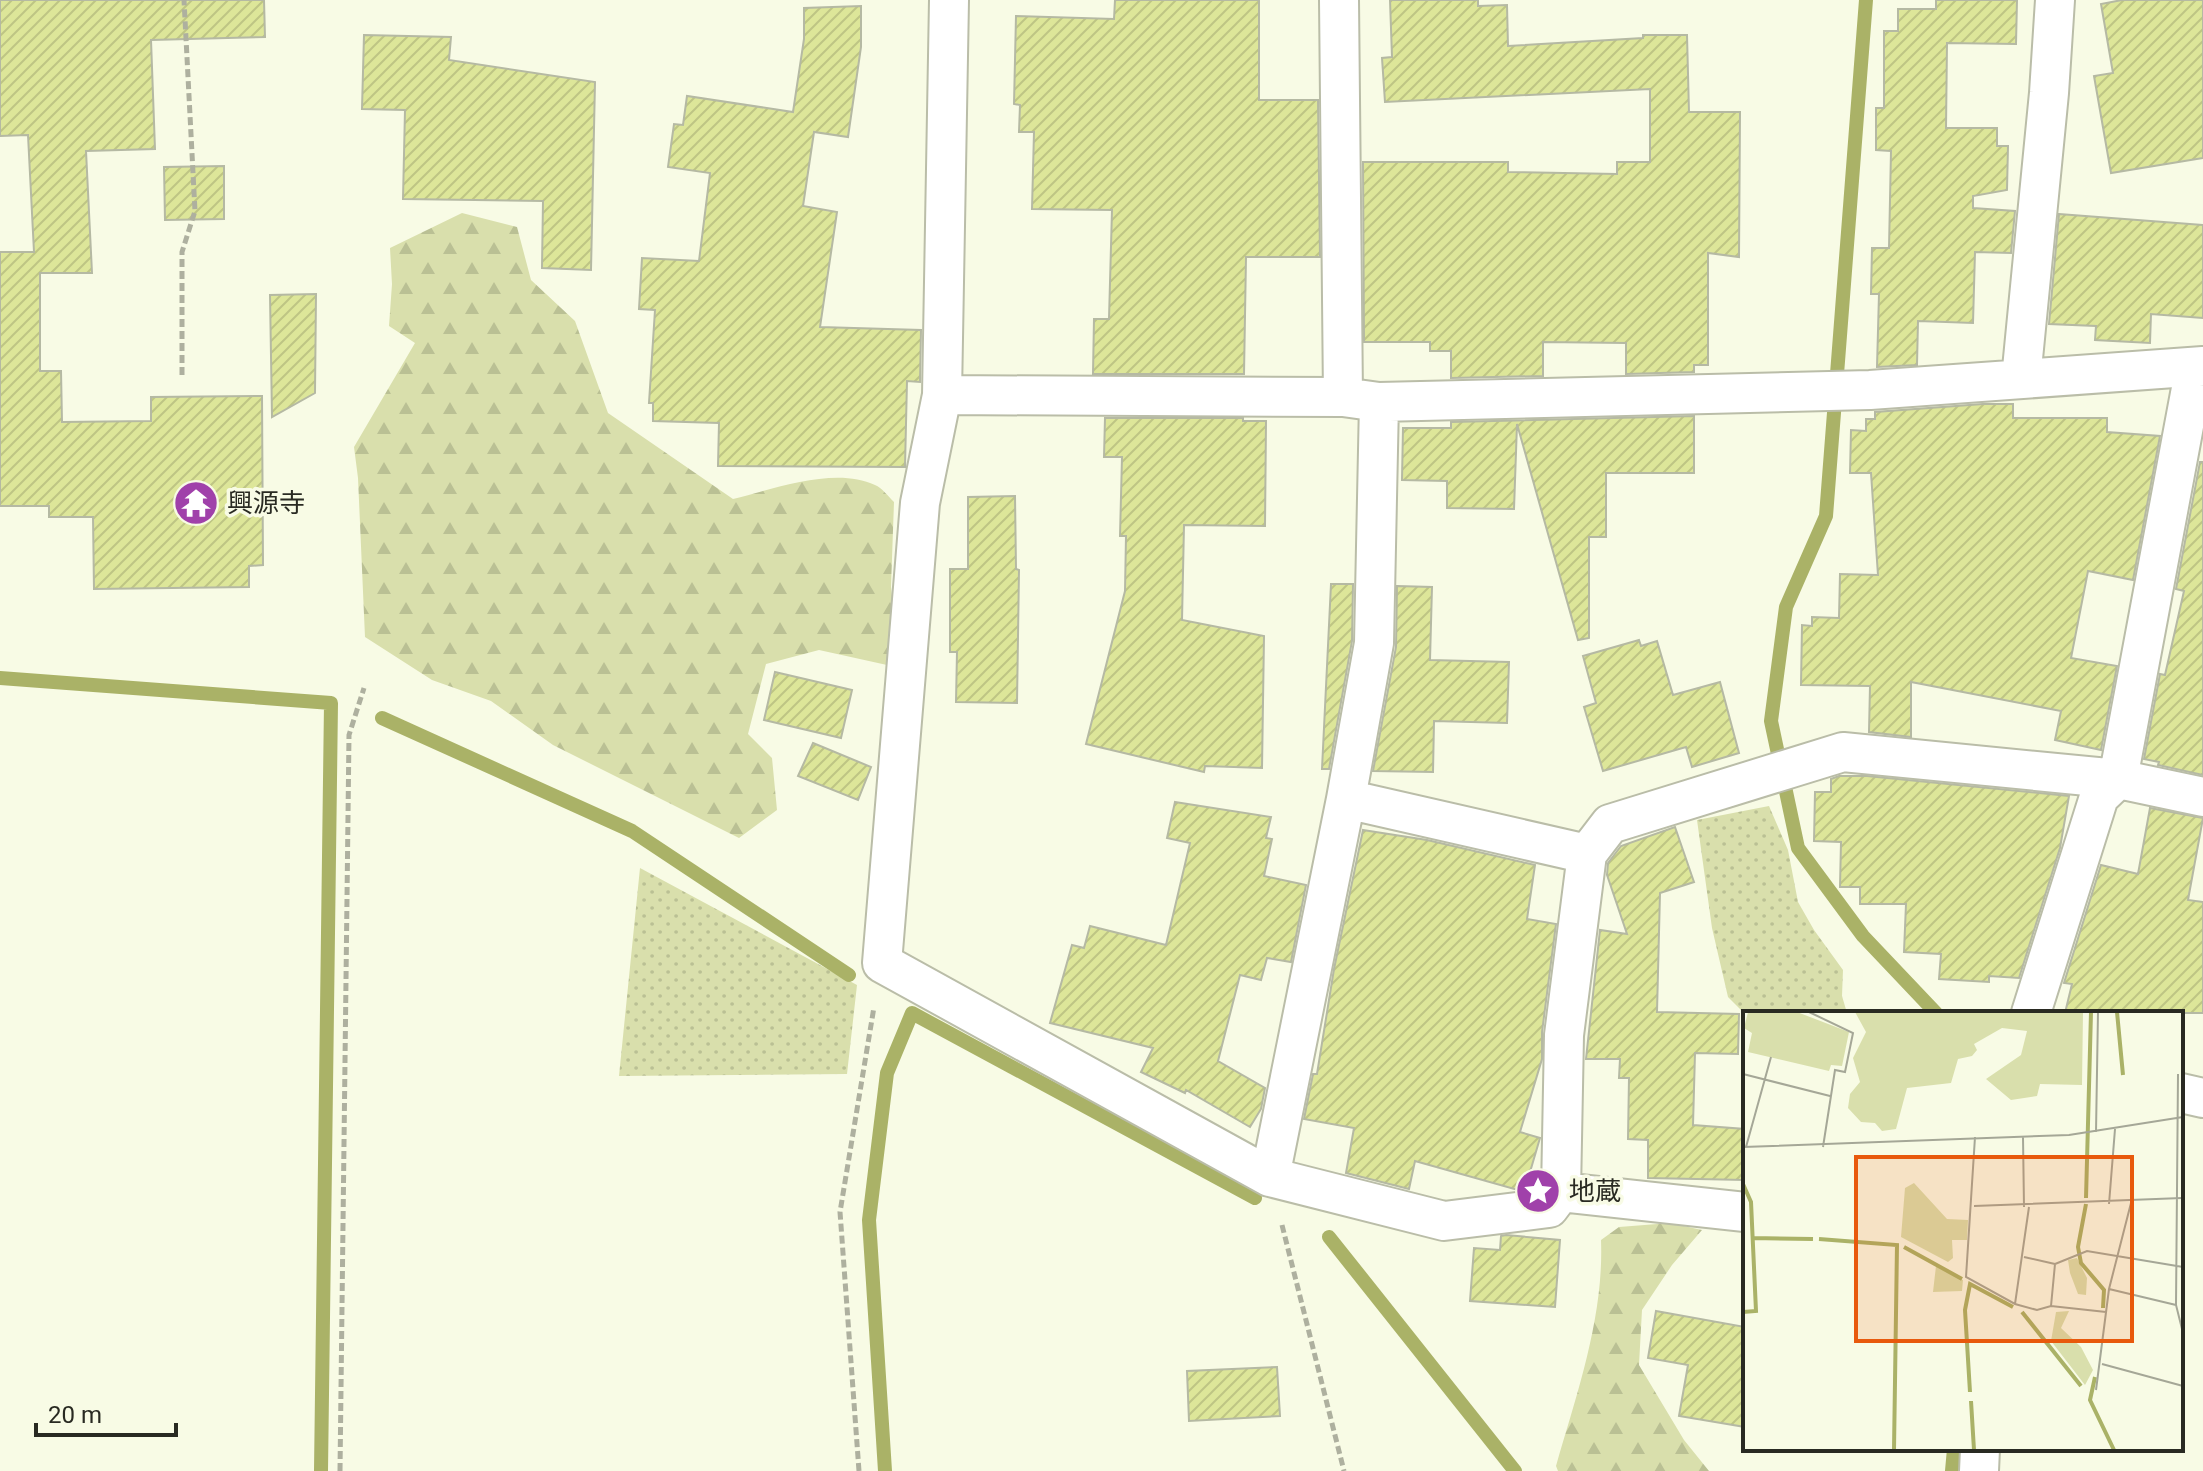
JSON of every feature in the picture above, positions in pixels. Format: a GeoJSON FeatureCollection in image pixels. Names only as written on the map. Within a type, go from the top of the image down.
{"type":"FeatureCollection","features":[{"type":"Feature","properties":{"kind":"street"},"geometry":{"type":"LineString","coordinates":[[949,0],[942,395],[920,503],[882,963],[1270,1177],[1444,1221],[1549,1208],[1561,1192],[1564,1035],[1587,854],[1610,824],[1843,752],[2118,779],[2203,797]]}},
{"type":"Feature","properties":{"kind":"street"},"geometry":{"type":"LineString","coordinates":[[1270,1177],[1374,643],[1339,0]]}},
{"type":"Feature","properties":{"kind":"street"},"geometry":{"type":"LineString","coordinates":[[2021,379],[2048,109],[2055,0]]}},
{"type":"Feature","properties":{"kind":"street"},"geometry":{"type":"LineString","coordinates":[[942,395],[1361,399],[1887,388],[2199,367],[2118,779],[2099,797],[2032,1011]]}},
{"type":"Feature","properties":{"kind":"street"},"geometry":{"type":"LineString","coordinates":[[1346,799],[1587,854]]}},
{"type":"Feature","properties":{"kind":"street"},"geometry":{"type":"LineString","coordinates":[[2183,1093],[2203,1098]]}},
{"type":"Feature","properties":{"kind":"street"},"geometry":{"type":"LineString","coordinates":[[1561,1192],[1743,1212]]}},
{"type":"Feature","properties":{"kind":"street"},"geometry":{"type":"LineString","coordinates":[[1979,1471],[1980,1451]]}},
{"type":"Feature","properties":{"kind":"path"},"geometry":{"type":"LineString","coordinates":[[182,375],[182,252],[195,211],[184,0]]}},
{"type":"Feature","properties":{"kind":"path"},"geometry":{"type":"LineString","coordinates":[[340,1471],[349,735],[364,688]]}},
{"type":"Feature","properties":{"kind":"path"},"geometry":{"type":"LineString","coordinates":[[859,1471],[840,1212],[882,963]]}},
{"type":"Feature","properties":{"kind":"path"},"geometry":{"type":"LineString","coordinates":[[1270,1177],[1344,1471]]}},
{"type":"Feature","properties":{"kind":"green space"},"geometry":{"type":"Polygon","coordinates":[[[462,213],[517,227],[531,280],[575,321],[608,413],[733,499],[804,481],[842,478],[875,485],[894,502],[891,587],[896,633],[887,665],[819,650],[766,664],[748,734],[772,758],[777,810],[739,838],[553,745],[491,701],[432,680],[365,637],[354,447],[415,343],[389,326],[392,284],[390,248],[462,213]]]}},
{"type":"Feature","properties":{"kind":"green space"},"geometry":{"type":"Polygon","coordinates":[[[1769,806],[1788,850],[1798,902],[1843,970],[1842,996],[1846,1011],[1743,1012],[1728,997],[1712,928],[1697,820],[1769,806]]]}},
{"type":"Feature","properties":{"kind":"green space"},"geometry":{"type":"Polygon","coordinates":[[[640,868],[857,985],[847,1074],[619,1076],[640,868]]]}},
{"type":"Feature","properties":{"kind":"green space"},"geometry":{"type":"Polygon","coordinates":[[[1670,1223],[1702,1230],[1672,1265],[1642,1310],[1639,1365],[1684,1440],[1709,1471],[1558,1471],[1556,1466],[1594,1326],[1601,1240],[1619,1227],[1670,1223]]]}},
{"type":"Feature","properties":{"kind":"building"},"geometry":{"type":"Polygon","coordinates":[[[0,0],[264,0],[265,37],[151,40],[155,149],[86,151],[92,273],[40,273],[40,371],[61,371],[62,422],[151,421],[151,397],[262,396],[263,565],[249,566],[249,587],[94,589],[93,517],[49,517],[49,506],[0,506],[0,252],[34,252],[28,135],[0,136],[0,0]]]}},
{"type":"Feature","properties":{"kind":"building"},"geometry":{"type":"Polygon","coordinates":[[[1115,0],[1259,0],[1259,100],[1318,100],[1320,257],[1246,257],[1244,374],[1093,374],[1094,319],[1109,319],[1112,210],[1032,209],[1034,132],[1019,132],[1020,105],[1014,104],[1016,16],[1114,19],[1115,0]]]}},
{"type":"Feature","properties":{"kind":"building"},"geometry":{"type":"Polygon","coordinates":[[[1390,0],[1478,0],[1478,6],[1507,5],[1508,46],[1643,38],[1643,35],[1687,35],[1689,112],[1740,112],[1739,257],[1708,253],[1708,365],[1694,365],[1694,372],[1626,374],[1626,343],[1543,342],[1543,376],[1451,378],[1451,351],[1430,351],[1430,342],[1364,342],[1363,162],[1508,162],[1508,172],[1617,174],[1617,162],[1650,162],[1650,89],[1385,102],[1382,58],[1392,57],[1390,0]]]}},
{"type":"Feature","properties":{"kind":"building"},"geometry":{"type":"Polygon","coordinates":[[[1936,0],[2017,0],[2016,44],[1947,43],[1946,128],[1997,128],[1997,146],[2008,146],[2007,190],[1973,196],[1973,208],[2015,211],[2011,253],[1975,252],[1973,323],[1918,321],[1917,365],[1877,367],[1879,294],[1871,294],[1872,248],[1889,248],[1891,151],[1876,150],[1876,108],[1884,108],[1884,31],[1898,31],[1898,9],[1936,9],[1936,0]]]}},
{"type":"Feature","properties":{"kind":"building"},"geometry":{"type":"Polygon","coordinates":[[[2122,0],[2203,0],[2203,158],[2111,173],[2094,76],[2113,73],[2101,4],[2122,0]]]}},
{"type":"Feature","properties":{"kind":"building"},"geometry":{"type":"Polygon","coordinates":[[[861,6],[861,47],[848,137],[814,132],[803,206],[837,212],[820,327],[921,330],[920,382],[907,381],[905,467],[718,466],[719,423],[653,421],[653,403],[649,403],[655,310],[639,309],[642,258],[699,261],[710,173],[668,167],[674,124],[683,125],[687,96],[793,112],[804,39],[804,8],[861,6]]]}},
{"type":"Feature","properties":{"kind":"building"},"geometry":{"type":"Polygon","coordinates":[[[364,35],[451,37],[449,60],[595,82],[591,270],[542,268],[543,201],[403,199],[405,110],[362,109],[364,35]]]}},
{"type":"Feature","properties":{"kind":"building"},"geometry":{"type":"Polygon","coordinates":[[[224,166],[224,219],[165,220],[164,167],[224,166]]]}},
{"type":"Feature","properties":{"kind":"building"},"geometry":{"type":"Polygon","coordinates":[[[2059,214],[2203,225],[2203,318],[2151,314],[2150,343],[2095,340],[2096,326],[2049,324],[2059,214]]]}},
{"type":"Feature","properties":{"kind":"building"},"geometry":{"type":"Polygon","coordinates":[[[316,294],[315,393],[272,417],[270,295],[316,294]]]}},
{"type":"Feature","properties":{"kind":"building"},"geometry":{"type":"Polygon","coordinates":[[[2013,404],[2013,418],[2107,418],[2107,432],[2160,436],[2133,580],[2088,571],[2071,658],[2117,666],[2101,750],[2055,740],[2061,711],[1911,682],[1911,737],[1869,732],[1870,686],[1801,685],[1802,625],[1812,626],[1812,617],[1839,618],[1840,574],[1878,575],[1871,473],[1850,473],[1851,430],[1866,431],[1866,419],[1875,419],[1875,412],[2013,404]]]}},
{"type":"Feature","properties":{"kind":"building"},"geometry":{"type":"Polygon","coordinates":[[[1694,416],[1694,473],[1606,473],[1606,537],[1589,537],[1589,638],[1578,640],[1517,424],[1514,509],[1447,508],[1447,481],[1402,480],[1403,428],[1451,428],[1451,422],[1694,416]]]}},
{"type":"Feature","properties":{"kind":"building"},"geometry":{"type":"Polygon","coordinates":[[[1105,418],[1243,418],[1243,421],[1266,421],[1265,526],[1184,525],[1182,620],[1264,636],[1262,768],[1205,766],[1204,772],[1086,744],[1125,591],[1126,536],[1120,536],[1122,457],[1104,457],[1105,418]]]}},
{"type":"Feature","properties":{"kind":"building"},"geometry":{"type":"Polygon","coordinates":[[[2200,462],[2203,462],[2203,775],[2144,759],[2160,674],[2165,675],[2184,591],[2176,589],[2200,462]]]}},
{"type":"Feature","properties":{"kind":"building"},"geometry":{"type":"Polygon","coordinates":[[[1015,496],[1016,569],[1019,570],[1017,703],[956,702],[957,652],[950,652],[950,569],[968,569],[968,497],[1015,496]]]}},
{"type":"Feature","properties":{"kind":"building"},"geometry":{"type":"Polygon","coordinates":[[[1331,584],[1353,584],[1352,641],[1329,769],[1322,769],[1331,584]]]}},
{"type":"Feature","properties":{"kind":"building"},"geometry":{"type":"Polygon","coordinates":[[[1397,586],[1432,587],[1430,660],[1509,662],[1507,723],[1434,721],[1433,772],[1373,771],[1396,647],[1397,586]]]}},
{"type":"Feature","properties":{"kind":"building"},"geometry":{"type":"Polygon","coordinates":[[[1639,640],[1641,646],[1657,641],[1673,695],[1720,682],[1739,753],[1692,767],[1686,747],[1603,771],[1584,707],[1596,703],[1583,656],[1639,640]]]}},
{"type":"Feature","properties":{"kind":"building"},"geometry":{"type":"Polygon","coordinates":[[[775,672],[852,690],[841,738],[764,720],[775,672]]]}},
{"type":"Feature","properties":{"kind":"building"},"geometry":{"type":"Polygon","coordinates":[[[813,743],[871,767],[858,800],[798,776],[813,743]]]}},
{"type":"Feature","properties":{"kind":"building"},"geometry":{"type":"Polygon","coordinates":[[[1867,776],[2069,796],[2060,848],[2019,978],[1989,976],[1989,982],[1939,979],[1941,954],[1904,952],[1906,904],[1860,904],[1860,887],[1840,887],[1841,842],[1814,841],[1815,792],[1831,792],[1831,779],[1867,776]]]}},
{"type":"Feature","properties":{"kind":"building"},"geometry":{"type":"Polygon","coordinates":[[[1175,802],[1271,817],[1266,838],[1272,839],[1264,876],[1306,885],[1291,962],[1267,958],[1261,980],[1240,975],[1218,1061],[1265,1088],[1261,1109],[1250,1127],[1186,1090],[1185,1093],[1141,1072],[1153,1048],[1050,1023],[1072,945],[1084,948],[1090,926],[1166,945],[1190,843],[1167,838],[1175,802]]]}},
{"type":"Feature","properties":{"kind":"building"},"geometry":{"type":"Polygon","coordinates":[[[2150,808],[2203,818],[2188,900],[2203,902],[2203,1013],[2065,1011],[2072,984],[2064,983],[2101,865],[2138,874],[2150,808]]]}},
{"type":"Feature","properties":{"kind":"building"},"geometry":{"type":"Polygon","coordinates":[[[1675,827],[1694,882],[1660,893],[1657,1012],[1739,1014],[1738,1054],[1695,1053],[1693,1125],[1743,1129],[1743,1180],[1648,1178],[1648,1140],[1628,1139],[1629,1078],[1619,1078],[1620,1059],[1586,1059],[1600,930],[1627,934],[1607,875],[1608,863],[1621,846],[1675,827]]]}},
{"type":"Feature","properties":{"kind":"building"},"geometry":{"type":"Polygon","coordinates":[[[1363,830],[1427,840],[1535,865],[1527,919],[1556,924],[1542,1032],[1542,1059],[1520,1132],[1540,1138],[1525,1189],[1518,1190],[1415,1161],[1409,1189],[1346,1173],[1354,1128],[1304,1119],[1313,1074],[1317,1074],[1334,969],[1363,830]]]}},
{"type":"Feature","properties":{"kind":"building"},"geometry":{"type":"Polygon","coordinates":[[[1501,1236],[1560,1240],[1555,1307],[1470,1301],[1474,1248],[1500,1250],[1501,1236]]]}},
{"type":"Feature","properties":{"kind":"building"},"geometry":{"type":"Polygon","coordinates":[[[1656,1311],[1743,1327],[1743,1427],[1679,1416],[1688,1365],[1648,1358],[1656,1311]]]}},
{"type":"Feature","properties":{"kind":"building"},"geometry":{"type":"Polygon","coordinates":[[[1277,1367],[1280,1416],[1189,1421],[1187,1371],[1277,1367]]]}},
{"type":"Feature","properties":{"kind":"waterway"},"geometry":{"type":"LineString","coordinates":[[1866,0],[1826,516],[1786,607],[1771,721],[1798,848],[1863,936],[1934,1011]]}},
{"type":"Feature","properties":{"kind":"waterway"},"geometry":{"type":"LineString","coordinates":[[0,678],[331,703],[321,1471]]}},
{"type":"Feature","properties":{"kind":"waterway"},"geometry":{"type":"LineString","coordinates":[[382,718],[632,831],[849,975]]}},
{"type":"Feature","properties":{"kind":"waterway"},"geometry":{"type":"LineString","coordinates":[[885,1471],[869,1220],[887,1073],[912,1013],[1255,1198]]}},
{"type":"Feature","properties":{"kind":"waterway"},"geometry":{"type":"LineString","coordinates":[[1329,1237],[1515,1471]]}},
{"type":"Feature","properties":{"kind":"waterway"},"geometry":{"type":"LineString","coordinates":[[1952,1471],[1954,1451]]}},
{"type":"Feature","properties":{"kind":"place","name":"興源寺"},"geometry":{"type":"Point","coordinates":[196,503]}},
{"type":"Feature","properties":{"kind":"place","name":"地蔵"},"geometry":{"type":"Point","coordinates":[1538,1191]}}]}
